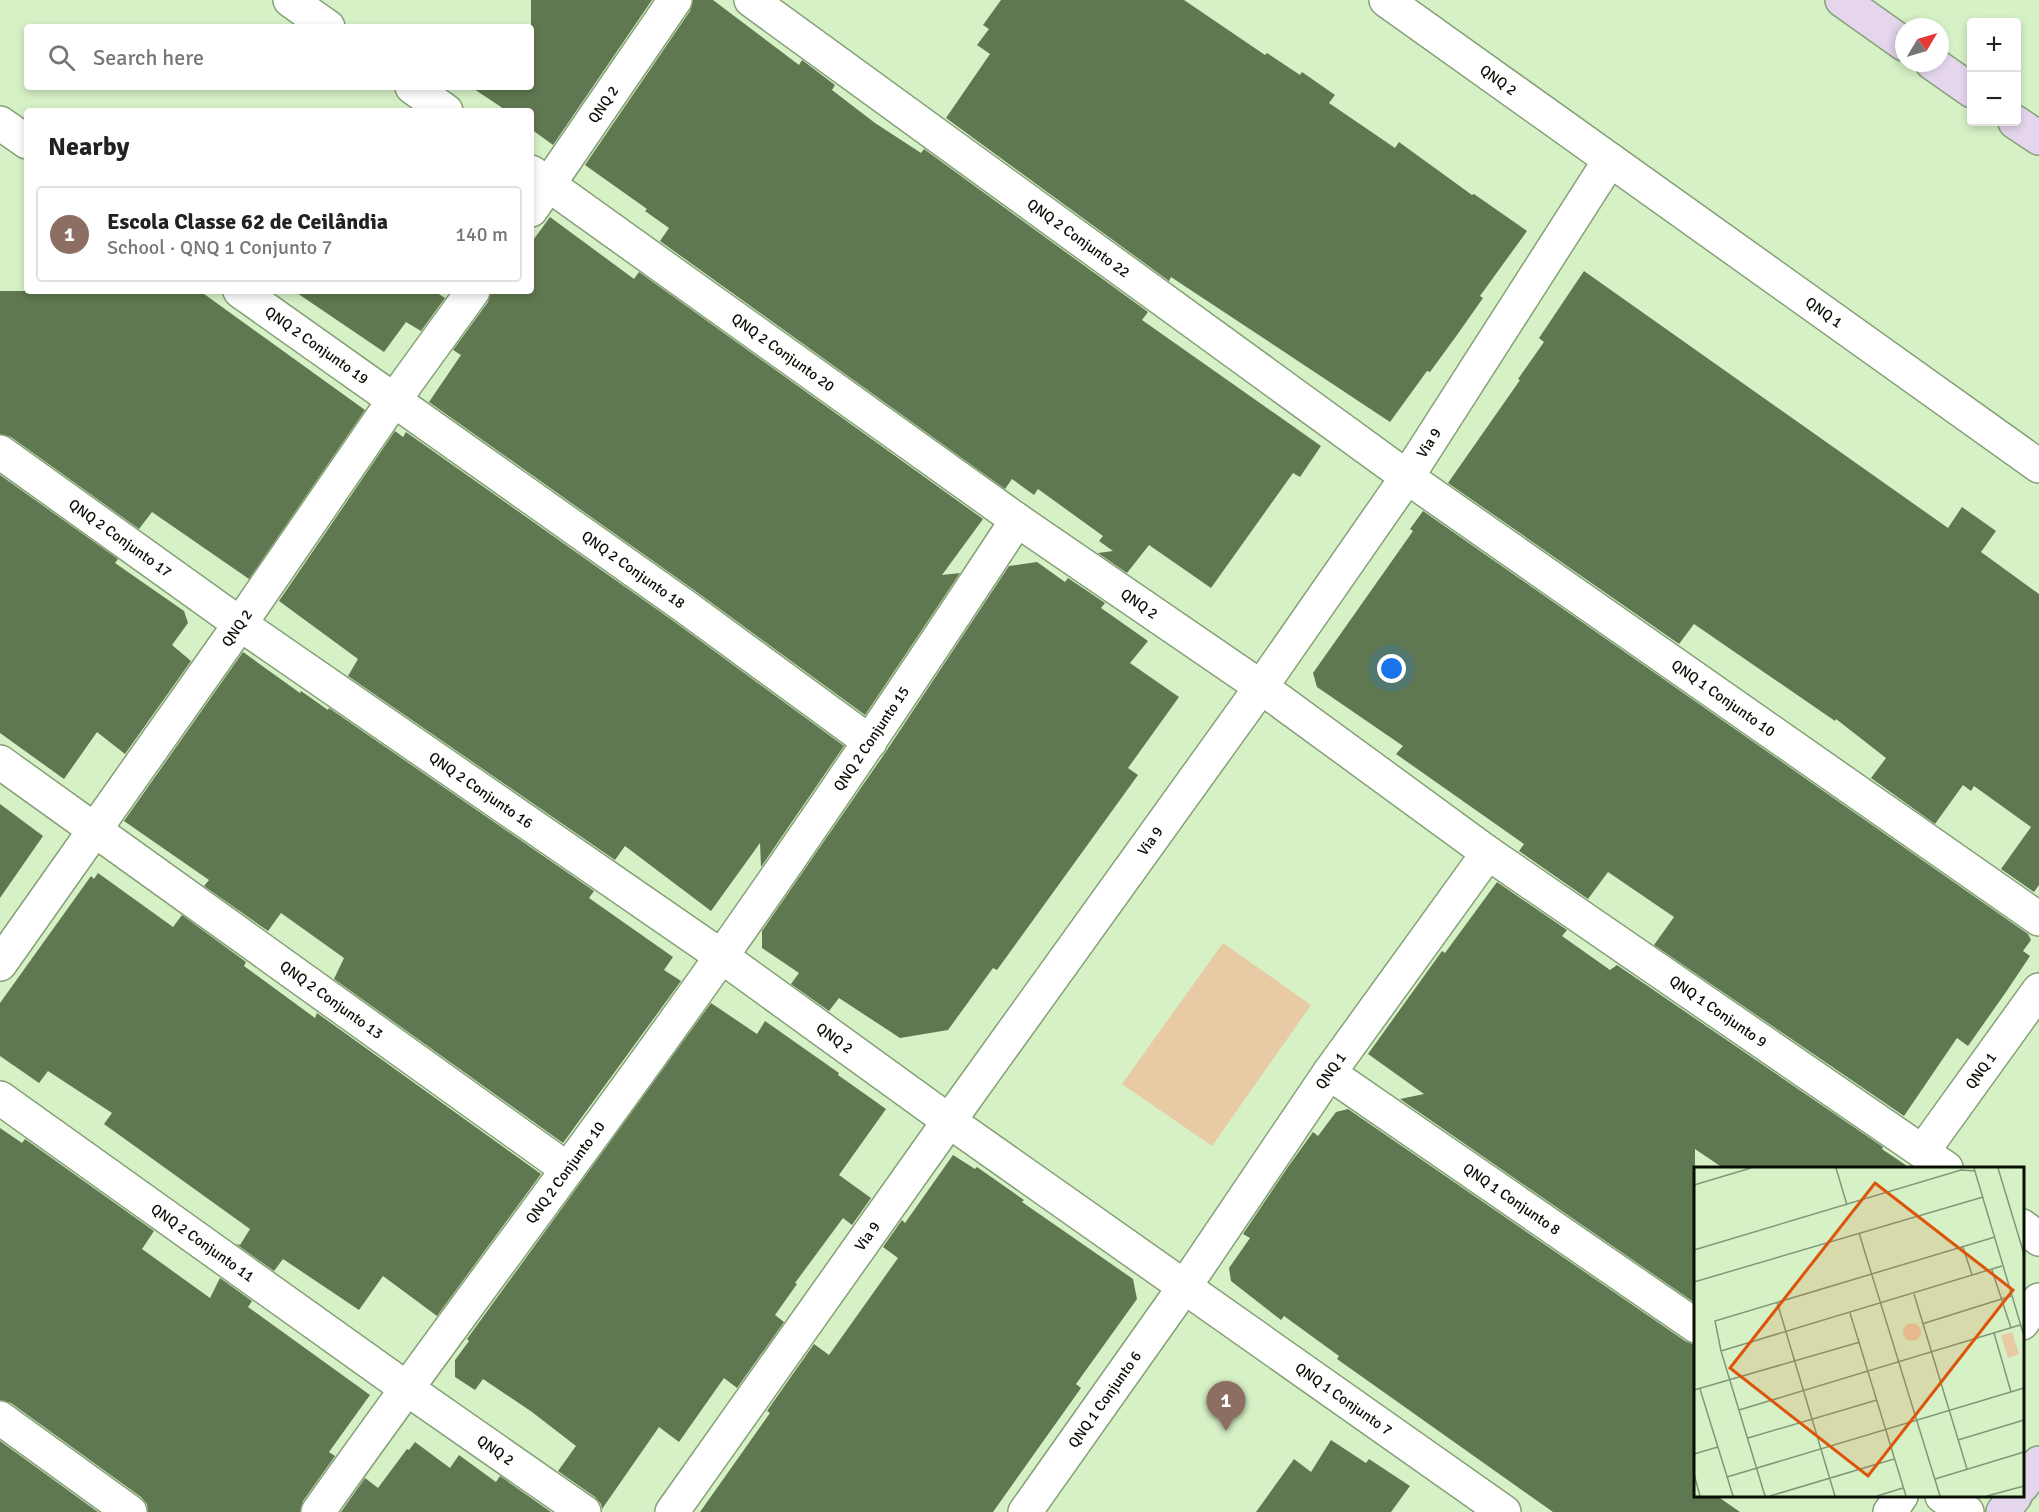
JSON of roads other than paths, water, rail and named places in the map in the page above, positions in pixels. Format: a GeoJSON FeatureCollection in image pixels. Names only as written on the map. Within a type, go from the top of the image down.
{"type":"FeatureCollection","features":[{"type":"Feature","properties":{"kind":"street"},"geometry":{"type":"LineString","coordinates":[[291,0],[324,24]]}},
{"type":"Feature","properties":{"kind":"street","name":"QNQ 2"},"geometry":{"type":"LineString","coordinates":[[537,189],[675,0]]}},
{"type":"Feature","properties":{"kind":"street","name":"QNQ 2 Conjunto 22"},"geometry":{"type":"LineString","coordinates":[[751,0],[1407,477]]}},
{"type":"Feature","properties":{"kind":"street","name":"QNQ 2"},"geometry":{"type":"LineString","coordinates":[[1386,0],[1610,160]]}},
{"type":"Feature","properties":{"kind":"street"},"geometry":{"type":"LineString","coordinates":[[1842,0],[1895,38]]}},
{"type":"Feature","properties":{"kind":"street"},"geometry":{"type":"LineString","coordinates":[[1945,72],[1967,88]]}},
{"type":"Feature","properties":{"kind":"street"},"geometry":{"type":"LineString","coordinates":[[416,90],[442,108]]}},
{"type":"Feature","properties":{"kind":"street"},"geometry":{"type":"LineString","coordinates":[[0,123],[24,140]]}},
{"type":"Feature","properties":{"kind":"street"},"geometry":{"type":"LineString","coordinates":[[2021,126],[2039,138]]}},
{"type":"Feature","properties":{"kind":"street","name":"Via 9"},"geometry":{"type":"LineString","coordinates":[[672,1512],[1261,687],[1407,477],[1610,160]]}},
{"type":"Feature","properties":{"kind":"street","name":"QNQ 1"},"geometry":{"type":"LineString","coordinates":[[1610,160],[2039,466]]}},
{"type":"Feature","properties":{"kind":"street","name":"QNQ 2 Conjunto 20"},"geometry":{"type":"LineString","coordinates":[[537,189],[1017,520]]}},
{"type":"Feature","properties":{"kind":"street","name":"QNQ 2 Conjunto 19"},"geometry":{"type":"LineString","coordinates":[[244,294],[394,400]]}},
{"type":"Feature","properties":{"kind":"street","name":"QNQ 2"},"geometry":{"type":"LineString","coordinates":[[0,964],[240,624],[394,400],[471,294]]}},
{"type":"Feature","properties":{"kind":"street","name":"QNQ 2 Conjunto 18"},"geometry":{"type":"LineString","coordinates":[[394,400],[683,605],[870,742]]}},
{"type":"Feature","properties":{"kind":"street","name":"QNQ 2 Conjunto 17"},"geometry":{"type":"LineString","coordinates":[[0,452],[240,624]]}},
{"type":"Feature","properties":{"kind":"street","name":"QNQ 1 Conjunto 10"},"geometry":{"type":"LineString","coordinates":[[1407,477],[2039,920]]}},
{"type":"Feature","properties":{"kind":"street","name":"QNQ 2"},"geometry":{"type":"LineString","coordinates":[[1017,520],[1261,687]]}},
{"type":"Feature","properties":{"kind":"street","name":"QNQ 2 Conjunto 15"},"geometry":{"type":"LineString","coordinates":[[722,956],[870,742],[1017,520]]}},
{"type":"Feature","properties":{"kind":"street","name":"QNQ 2 Conjunto 16"},"geometry":{"type":"LineString","coordinates":[[240,624],[722,956]]}},
{"type":"Feature","properties":{"kind":"street"},"geometry":{"type":"LineString","coordinates":[[1261,687],[1488,853]]}},
{"type":"Feature","properties":{"kind":"street","name":"QNQ 2 Conjunto 13"},"geometry":{"type":"LineString","coordinates":[[0,762],[567,1169]]}},
{"type":"Feature","properties":{"kind":"street","name":"QNQ 1"},"geometry":{"type":"LineString","coordinates":[[1185,1286],[1329,1073],[1488,853]]}},
{"type":"Feature","properties":{"kind":"street","name":"QNQ 1 Conjunto 9"},"geometry":{"type":"LineString","coordinates":[[1488,853],[1935,1160]]}},
{"type":"Feature","properties":{"kind":"street","name":"QNQ 2"},"geometry":{"type":"LineString","coordinates":[[722,956],[949,1121]]}},
{"type":"Feature","properties":{"kind":"street","name":"QNQ 2 Conjunto 10"},"geometry":{"type":"LineString","coordinates":[[318,1512],[722,956]]}},
{"type":"Feature","properties":{"kind":"street","name":"QNQ 1"},"geometry":{"type":"LineString","coordinates":[[1935,1160],[2039,990]]}},
{"type":"Feature","properties":{"kind":"street","name":"QNQ 1 Conjunto 8"},"geometry":{"type":"LineString","coordinates":[[1329,1073],[1694,1325]]}},
{"type":"Feature","properties":{"kind":"street","name":"QNQ 2 Conjunto 11"},"geometry":{"type":"LineString","coordinates":[[0,1098],[406,1388]]}},
{"type":"Feature","properties":{"kind":"street"},"geometry":{"type":"LineString","coordinates":[[949,1121],[1185,1286]]}},
{"type":"Feature","properties":{"kind":"street"},"geometry":{"type":"LineString","coordinates":[[2024,1228],[2039,1239]]}},
{"type":"Feature","properties":{"kind":"street","name":"QNQ 1 Conjunto 6"},"geometry":{"type":"LineString","coordinates":[[1025,1512],[1185,1286]]}},
{"type":"Feature","properties":{"kind":"street","name":"QNQ 1 Conjunto 7"},"geometry":{"type":"LineString","coordinates":[[1185,1286],[1504,1512]]}},
{"type":"Feature","properties":{"kind":"street"},"geometry":{"type":"LineString","coordinates":[[2024,1320],[2039,1300]]}},
{"type":"Feature","properties":{"kind":"street","name":"QNQ 2"},"geometry":{"type":"LineString","coordinates":[[406,1388],[584,1512]]}},
{"type":"Feature","properties":{"kind":"street"},"geometry":{"type":"LineString","coordinates":[[0,1418],[130,1512]]}},
{"type":"Feature","properties":{"kind":"street"},"geometry":{"type":"LineString","coordinates":[[2024,1483],[2039,1463]]}},
{"type":"Feature","properties":{"kind":"street"},"geometry":{"type":"LineString","coordinates":[[1890,1512],[1899,1497]]}},
{"type":"Feature","properties":{"kind":"street"},"geometry":{"type":"LineString","coordinates":[[1944,1497],[1967,1512]]}},
{"type":"Feature","properties":{"kind":"street"},"geometry":{"type":"LineString","coordinates":[[2003,1512],[2014,1497]]}},
{"type":"Feature","properties":{"kind":"place","name":"Escola Classe 62 de Ceilândia"},"geometry":{"type":"Point","coordinates":[1226,1431]}}]}
